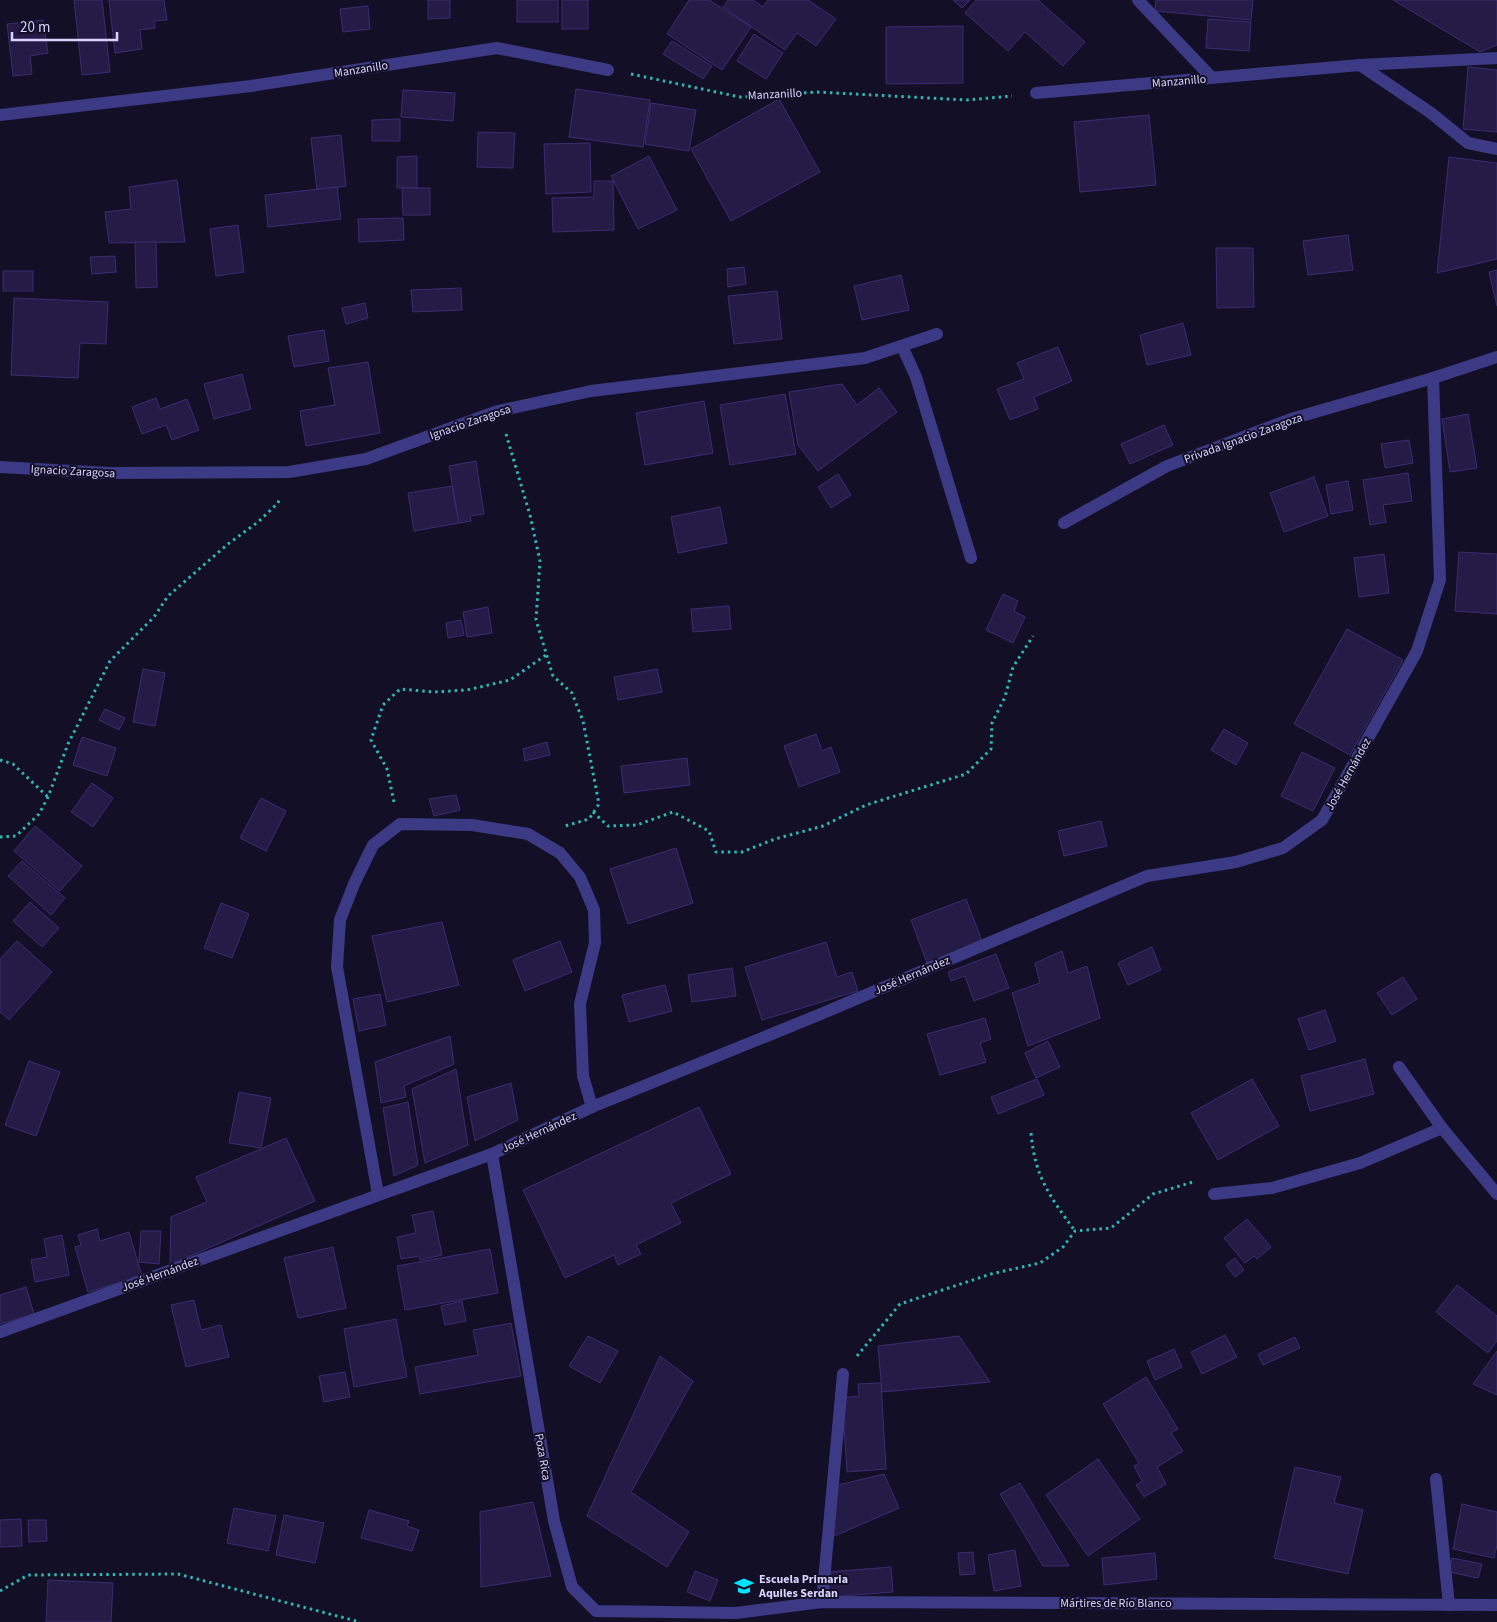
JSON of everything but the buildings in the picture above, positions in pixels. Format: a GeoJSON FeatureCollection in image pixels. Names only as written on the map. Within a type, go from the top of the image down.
{"type":"FeatureCollection","features":[{"type":"Feature","properties":{"kind":"street"},"geometry":{"type":"LineString","coordinates":[[1138,0],[1212,78]]}},
{"type":"Feature","properties":{"kind":"street","name":"Manzanillo"},"geometry":{"type":"LineString","coordinates":[[0,115],[251,86],[497,48],[608,70]]}},
{"type":"Feature","properties":{"kind":"street","name":"Manzanillo"},"geometry":{"type":"LineString","coordinates":[[1036,93],[1360,65],[1497,58]]}},
{"type":"Feature","properties":{"kind":"street"},"geometry":{"type":"LineString","coordinates":[[1360,65],[1431,113],[1468,143],[1497,149]]}},
{"type":"Feature","properties":{"kind":"street","name":"Ignacio Zaragosa"},"geometry":{"type":"LineString","coordinates":[[0,467],[109,473],[289,472],[366,459],[498,411],[592,391],[865,358],[937,334]]}},
{"type":"Feature","properties":{"kind":"street"},"geometry":{"type":"LineString","coordinates":[[902,346],[916,377],[971,558]]}},
{"type":"Feature","properties":{"kind":"street"},"geometry":{"type":"LineString","coordinates":[[1434,378],[1497,357]]}},
{"type":"Feature","properties":{"kind":"street","name":"Privada Ignacio Zaragoza"},"geometry":{"type":"LineString","coordinates":[[1064,523],[1167,466],[1291,419],[1434,378]]}},
{"type":"Feature","properties":{"kind":"street","name":"José Hernández"},"geometry":{"type":"LineString","coordinates":[[0,1332],[492,1154],[592,1107],[816,1016],[1146,876],[1236,862],[1283,848],[1322,820],[1417,651],[1440,580],[1434,378]]}},
{"type":"Feature","properties":{"kind":"street"},"geometry":{"type":"LineString","coordinates":[[378,1194],[337,967],[340,920],[354,884],[373,845],[400,824],[472,826],[528,834],[560,853],[580,877],[594,910],[594,943],[580,1004],[582,1076],[592,1107]]}},
{"type":"Feature","properties":{"kind":"street"},"geometry":{"type":"LineString","coordinates":[[1398,1067],[1442,1128],[1497,1194]]}},
{"type":"Feature","properties":{"kind":"street"},"geometry":{"type":"LineString","coordinates":[[1214,1194],[1272,1188],[1290,1183],[1360,1162],[1442,1128]]}},
{"type":"Feature","properties":{"kind":"street","name":"Poza Rica"},"geometry":{"type":"LineString","coordinates":[[492,1154],[554,1521],[572,1587],[596,1610],[735,1617]]}},
{"type":"Feature","properties":{"kind":"street"},"geometry":{"type":"LineString","coordinates":[[822,1602],[843,1374]]}},
{"type":"Feature","properties":{"kind":"street"},"geometry":{"type":"LineString","coordinates":[[1436,1479],[1449,1605]]}},
{"type":"Feature","properties":{"kind":"street","name":"Mártires de Río Blanco"},"geometry":{"type":"LineString","coordinates":[[735,1617],[822,1602],[1497,1605]]}},
{"type":"Feature","properties":{"kind":"path","name":"Manzanillo"},"geometry":{"type":"LineString","coordinates":[[608,70],[740,97],[817,92],[967,100],[1036,93]]}},
{"type":"Feature","properties":{"kind":"path"},"geometry":{"type":"LineString","coordinates":[[498,411],[515,459],[540,560],[536,620],[553,676],[572,693],[583,721],[599,804],[589,818],[573,825],[528,834]]}},
{"type":"Feature","properties":{"kind":"path"},"geometry":{"type":"LineString","coordinates":[[0,837],[16,836],[39,814],[48,797],[68,744],[110,661],[154,617],[168,596],[278,503],[289,472]]}},
{"type":"Feature","properties":{"kind":"path"},"geometry":{"type":"LineString","coordinates":[[593,812],[608,826],[637,825],[673,812],[708,831],[716,852],[742,852],[775,839],[823,826],[866,805],[966,774],[991,749],[992,722],[1005,697],[1013,667],[1034,636]]}},
{"type":"Feature","properties":{"kind":"path"},"geometry":{"type":"LineString","coordinates":[[400,824],[387,769],[371,740],[383,705],[400,689],[434,692],[458,690],[510,680],[546,655]]}},
{"type":"Feature","properties":{"kind":"path"},"geometry":{"type":"LineString","coordinates":[[0,760],[13,764],[48,797]]}},
{"type":"Feature","properties":{"kind":"path"},"geometry":{"type":"LineString","coordinates":[[1031,1132],[1033,1158],[1045,1189],[1075,1230]]}},
{"type":"Feature","properties":{"kind":"path"},"geometry":{"type":"LineString","coordinates":[[1075,1230],[1111,1228],[1153,1194],[1194,1181]]}},
{"type":"Feature","properties":{"kind":"path"},"geometry":{"type":"LineString","coordinates":[[843,1374],[900,1304],[990,1274],[1040,1263],[1063,1247],[1075,1230]]}},
{"type":"Feature","properties":{"kind":"path"},"geometry":{"type":"LineString","coordinates":[[0,1591],[28,1575],[178,1574],[360,1622]]}},
{"type":"Feature","properties":{"kind":"place","name":"Escuela Primaria Aquiles Serdan"},"geometry":{"type":"Point","coordinates":[744,1586]}}]}
